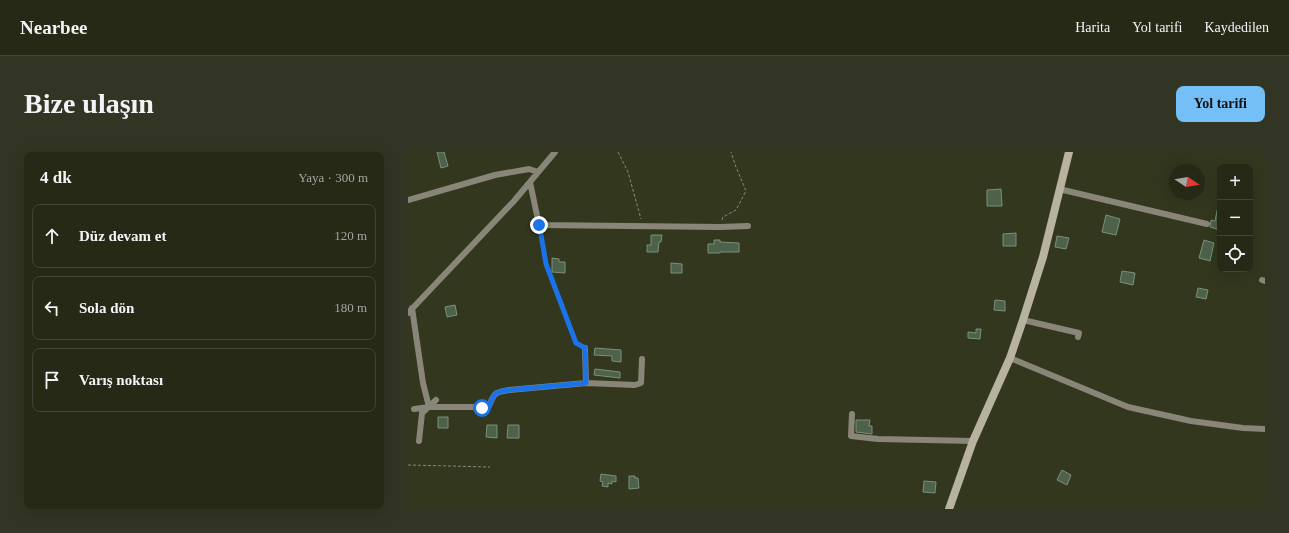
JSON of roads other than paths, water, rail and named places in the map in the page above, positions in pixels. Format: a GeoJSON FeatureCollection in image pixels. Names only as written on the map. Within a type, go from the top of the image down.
{"type":"FeatureCollection","features":[{"type":"Feature","properties":{"kind":"main road"},"geometry":{"type":"LineString","coordinates":[[949,509],[973,440],[1010,358],[1023,320],[1043,256],[1069,152]]}},
{"type":"Feature","properties":{"kind":"street"},"geometry":{"type":"LineString","coordinates":[[429,407],[423,383],[410,310],[514,201],[555,152]]}},
{"type":"Feature","properties":{"kind":"street"},"geometry":{"type":"LineString","coordinates":[[408,200],[495,175],[528,170],[538,172]]}},
{"type":"Feature","properties":{"kind":"street"},"geometry":{"type":"LineString","coordinates":[[530,182],[539,225],[748,226]]}},
{"type":"Feature","properties":{"kind":"street"},"geometry":{"type":"LineString","coordinates":[[1059,189],[1207,224]]}},
{"type":"Feature","properties":{"kind":"street"},"geometry":{"type":"LineString","coordinates":[[1023,320],[1079,333],[1078,337]]}},
{"type":"Feature","properties":{"kind":"street"},"geometry":{"type":"LineString","coordinates":[[585,348],[586,383]]}},
{"type":"Feature","properties":{"kind":"street"},"geometry":{"type":"LineString","coordinates":[[1010,358],[1128,407],[1191,421],[1243,428],[1265,429]]}},
{"type":"Feature","properties":{"kind":"street"},"geometry":{"type":"LineString","coordinates":[[414,409],[429,407],[482,408],[489,406],[493,396],[497,392],[509,390],[586,383],[635,385],[641,383],[642,359]]}},
{"type":"Feature","properties":{"kind":"street"},"geometry":{"type":"LineString","coordinates":[[419,441],[422,413],[436,400]]}},
{"type":"Feature","properties":{"kind":"street"},"geometry":{"type":"LineString","coordinates":[[852,414],[851,436],[878,439],[973,440]]}}]}
